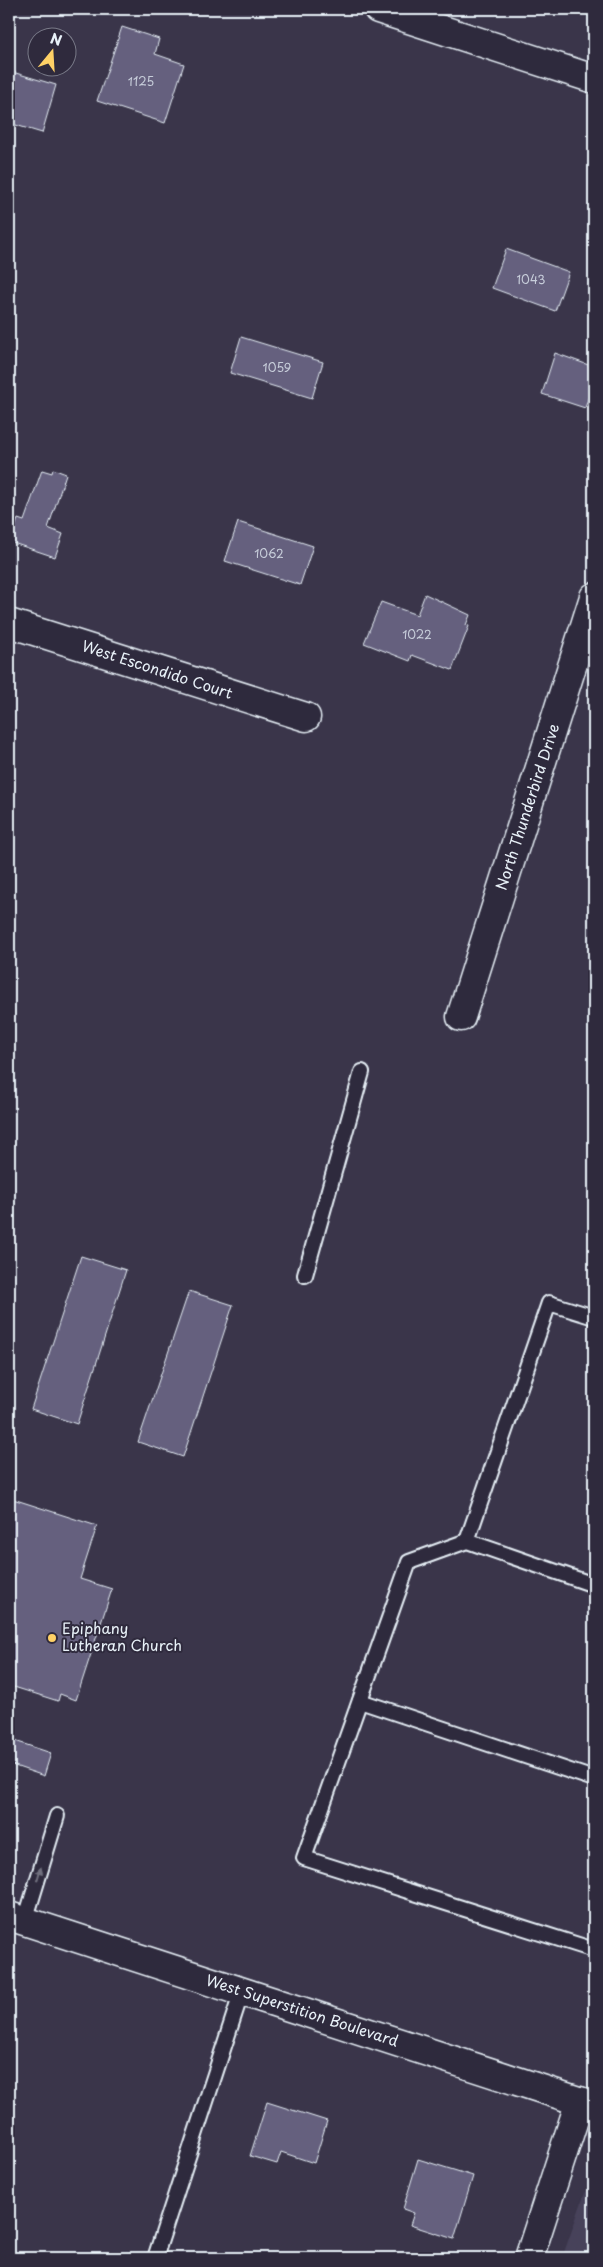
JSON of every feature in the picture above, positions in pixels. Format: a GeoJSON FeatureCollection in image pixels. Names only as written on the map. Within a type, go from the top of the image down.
{"type":"FeatureCollection","features":[{"type":"Feature","properties":{"kind":"street"},"geometry":{"type":"LineString","coordinates":[[378,9],[594,80]]}},
{"type":"Feature","properties":{"kind":"street","name":"North Thunderbird Drive"},"geometry":{"type":"LineString","coordinates":[[461,1017],[594,597]]}},
{"type":"Feature","properties":{"kind":"street","name":"West Escondido Court"},"geometry":{"type":"LineString","coordinates":[[9,623],[306,717]]}},
{"type":"Feature","properties":{"kind":"street","name":"West Superstition Boulevard"},"geometry":{"type":"LineString","coordinates":[[17,1918],[587,2103]]}},
{"type":"Feature","properties":{"kind":"street"},"geometry":{"type":"LineString","coordinates":[[529,2258],[587,2103]]}},
{"type":"Feature","properties":{"kind":"lane"},"geometry":{"type":"LineString","coordinates":[[305,1275],[362,1072]]}},
{"type":"Feature","properties":{"kind":"lane"},"geometry":{"type":"LineString","coordinates":[[467,1541],[549,1303],[594,1317]]}},
{"type":"Feature","properties":{"kind":"lane"},"geometry":{"type":"LineString","coordinates":[[594,1585],[467,1541],[409,1562],[304,1858],[594,1950]]}},
{"type":"Feature","properties":{"kind":"lane"},"geometry":{"type":"LineString","coordinates":[[360,1701],[594,1779]]}},
{"type":"Feature","properties":{"kind":"lane"},"geometry":{"type":"LineString","coordinates":[[17,1918],[57,1816]]}},
{"type":"Feature","properties":{"kind":"lane"},"geometry":{"type":"LineString","coordinates":[[156,2258],[242,1991]]}},
{"type":"Feature","properties":{"kind":"shaded area"},"geometry":{"type":"Polygon","coordinates":[[[594,2184],[594,2258],[562,2258],[585,2193],[594,2184]]]}},
{"type":"Feature","properties":{"kind":"building"},"geometry":{"type":"Polygon","coordinates":[[[122,27],[159,39],[155,54],[184,64],[165,123],[97,101],[122,27]]]}},
{"type":"Feature","properties":{"kind":"building"},"geometry":{"type":"Polygon","coordinates":[[[9,71],[56,85],[42,133],[9,123],[9,71]]]}},
{"type":"Feature","properties":{"kind":"building"},"geometry":{"type":"Polygon","coordinates":[[[506,249],[569,272],[555,311],[492,288],[506,249]]]}},
{"type":"Feature","properties":{"kind":"building"},"geometry":{"type":"Polygon","coordinates":[[[241,337],[323,362],[312,398],[230,373],[241,337]]]}},
{"type":"Feature","properties":{"kind":"building"},"geometry":{"type":"Polygon","coordinates":[[[555,353],[594,367],[594,381],[585,408],[542,394],[555,353]]]}},
{"type":"Feature","properties":{"kind":"building"},"geometry":{"type":"Polygon","coordinates":[[[53,469],[66,474],[48,528],[63,534],[55,557],[10,542],[18,519],[24,521],[42,470],[52,473],[53,469]]]}},
{"type":"Feature","properties":{"kind":"building"},"geometry":{"type":"Polygon","coordinates":[[[238,522],[313,546],[300,585],[225,561],[238,522]]]}},
{"type":"Feature","properties":{"kind":"building"},"geometry":{"type":"Polygon","coordinates":[[[425,594],[470,615],[466,625],[469,626],[452,670],[412,655],[410,661],[364,643],[381,602],[417,615],[425,594]]]}},
{"type":"Feature","properties":{"kind":"building"},"geometry":{"type":"Polygon","coordinates":[[[81,1256],[126,1270],[77,1424],[31,1409],[81,1256]]]}},
{"type":"Feature","properties":{"kind":"building"},"geometry":{"type":"Polygon","coordinates":[[[189,1291],[233,1305],[183,1457],[138,1442],[189,1291]]]}},
{"type":"Feature","properties":{"kind":"building","name":"Epiphany Lutheran Church"},"geometry":{"type":"Polygon","coordinates":[[[13,1499],[97,1526],[80,1579],[112,1589],[76,1700],[60,1694],[58,1701],[14,1687],[9,1702],[9,1510],[13,1499]]]}},
{"type":"Feature","properties":{"kind":"building"},"geometry":{"type":"Polygon","coordinates":[[[9,1739],[51,1753],[44,1776],[9,1764],[9,1739]]]}},
{"type":"Feature","properties":{"kind":"building"},"geometry":{"type":"Polygon","coordinates":[[[267,2102],[327,2121],[314,2163],[281,2152],[277,2164],[250,2156],[267,2102]]]}},
{"type":"Feature","properties":{"kind":"building"},"geometry":{"type":"Polygon","coordinates":[[[418,2159],[473,2176],[454,2239],[410,2225],[414,2213],[403,2209],[418,2159]]]}},
{"type":"Feature","properties":{"kind":"place","name":"Epiphany Lutheran Church"},"geometry":{"type":"Point","coordinates":[52,1638]}}]}
